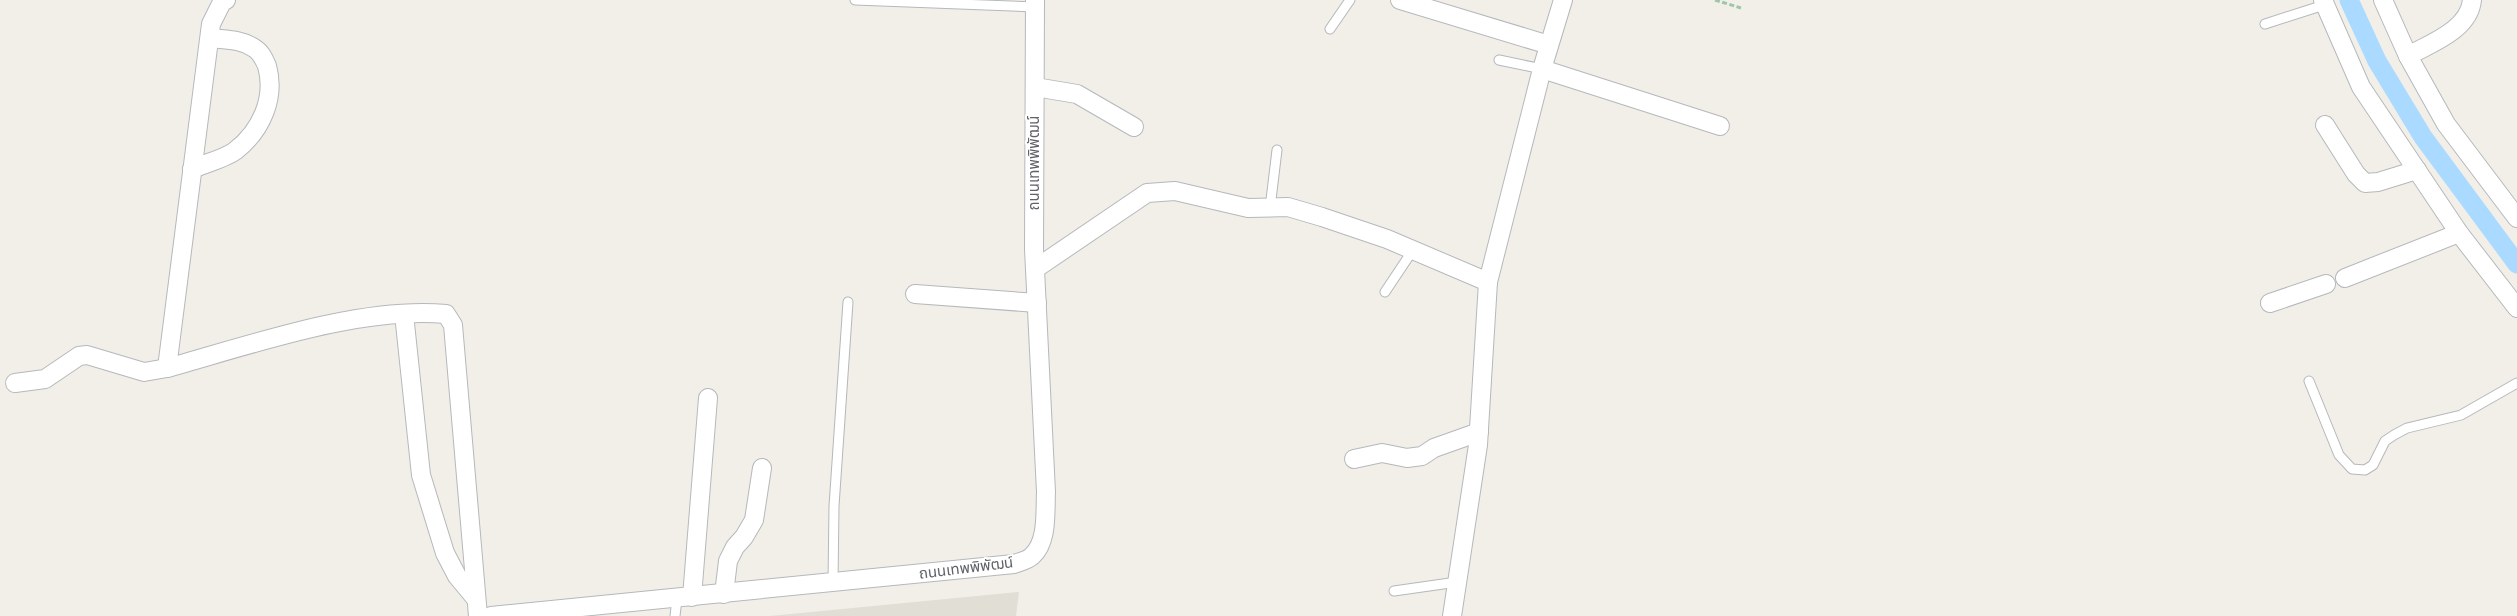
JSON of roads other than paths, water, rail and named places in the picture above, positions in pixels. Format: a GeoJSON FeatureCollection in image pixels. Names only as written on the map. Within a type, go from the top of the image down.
{"type":"FeatureCollection","features":[{"type":"Feature","properties":{"kind":"street"},"geometry":{"type":"LineString","coordinates":[[167,368],[211,24],[222,2],[226,0]]}},
{"type":"Feature","properties":{"kind":"street"},"geometry":{"type":"LineString","coordinates":[[1400,0],[1549,44]]}},
{"type":"Feature","properties":{"kind":"street"},"geometry":{"type":"LineString","coordinates":[[1452,616],[1479,432],[1488,282],[1542,69],[1563,0]]}},
{"type":"Feature","properties":{"kind":"street"},"geometry":{"type":"LineString","coordinates":[[2383,0],[2408,56],[2446,124],[2517,218]]}},
{"type":"Feature","properties":{"kind":"street"},"geometry":{"type":"LineString","coordinates":[[2408,56],[2453,31],[2465,18],[2472,0]]}},
{"type":"Feature","properties":{"kind":"street"},"geometry":{"type":"LineString","coordinates":[[2324,2],[2361,88],[2459,233],[2517,308]]}},
{"type":"Feature","properties":{"kind":"street","name":"ถนนเทพพิพัฒน์"},"geometry":{"type":"LineString","coordinates":[[491,616],[681,604],[724,594],[1014,564],[1032,557],[1040,546],[1045,526],[1046,492],[1035,269],[1035,4]]}},
{"type":"Feature","properties":{"kind":"street"},"geometry":{"type":"LineString","coordinates":[[192,169],[234,152],[249,138],[264,116],[271,82],[264,58],[256,49],[245,42],[210,38]]}},
{"type":"Feature","properties":{"kind":"street"},"geometry":{"type":"LineString","coordinates":[[1542,69],[1720,126]]}},
{"type":"Feature","properties":{"kind":"street"},"geometry":{"type":"LineString","coordinates":[[1035,87],[1077,94],[1134,127]]}},
{"type":"Feature","properties":{"kind":"street"},"geometry":{"type":"LineString","coordinates":[[2325,124],[2356,174],[2366,183],[2378,182],[2417,170]]}},
{"type":"Feature","properties":{"kind":"street"},"geometry":{"type":"LineString","coordinates":[[1035,269],[1147,193],[1175,191],[1248,208],[1288,207],[1322,217],[1413,250],[1488,282]]}},
{"type":"Feature","properties":{"kind":"street"},"geometry":{"type":"LineString","coordinates":[[2345,278],[2459,233]]}},
{"type":"Feature","properties":{"kind":"street"},"geometry":{"type":"LineString","coordinates":[[2270,303],[2326,284]]}},
{"type":"Feature","properties":{"kind":"street"},"geometry":{"type":"LineString","coordinates":[[915,294],[1037,303]]}},
{"type":"Feature","properties":{"kind":"street"},"geometry":{"type":"LineString","coordinates":[[404,314],[421,474],[445,553],[477,607]]}},
{"type":"Feature","properties":{"kind":"street"},"geometry":{"type":"LineString","coordinates":[[15,383],[45,380],[80,356],[87,355],[144,372],[167,368],[299,332],[375,317],[404,314],[446,314],[453,325],[477,607]]}},
{"type":"Feature","properties":{"kind":"street"},"geometry":{"type":"LineString","coordinates":[[681,604],[708,398]]}},
{"type":"Feature","properties":{"kind":"street"},"geometry":{"type":"LineString","coordinates":[[1354,459],[1382,453],[1408,458],[1422,456],[1434,448],[1479,432]]}},
{"type":"Feature","properties":{"kind":"street"},"geometry":{"type":"LineString","coordinates":[[724,594],[728,561],[734,547],[744,537],[754,520],[762,468]]}},
{"type":"Feature","properties":{"kind":"lane"},"geometry":{"type":"LineString","coordinates":[[855,0],[1035,4]]}},
{"type":"Feature","properties":{"kind":"lane"},"geometry":{"type":"LineString","coordinates":[[1330,29],[1350,0]]}},
{"type":"Feature","properties":{"kind":"lane"},"geometry":{"type":"LineString","coordinates":[[2266,24],[2324,2]]}},
{"type":"Feature","properties":{"kind":"lane"},"geometry":{"type":"LineString","coordinates":[[1500,60],[1542,69]]}},
{"type":"Feature","properties":{"kind":"lane"},"geometry":{"type":"LineString","coordinates":[[1270,208],[1277,150]]}},
{"type":"Feature","properties":{"kind":"lane"},"geometry":{"type":"LineString","coordinates":[[1385,292],[1413,250]]}},
{"type":"Feature","properties":{"kind":"lane"},"geometry":{"type":"LineString","coordinates":[[833,584],[834,506],[848,302]]}},
{"type":"Feature","properties":{"kind":"lane"},"geometry":{"type":"LineString","coordinates":[[2309,381],[2339,455],[2352,469],[2365,470],[2373,465],[2385,441],[2394,435],[2407,428],[2461,415],[2517,383]]}},
{"type":"Feature","properties":{"kind":"lane"},"geometry":{"type":"LineString","coordinates":[[1394,592],[1457,582]]}},
{"type":"Feature","properties":{"kind":"waterway"},"geometry":{"type":"LineString","coordinates":[[2349,0],[2377,61],[2423,137],[2517,264]]}}]}
